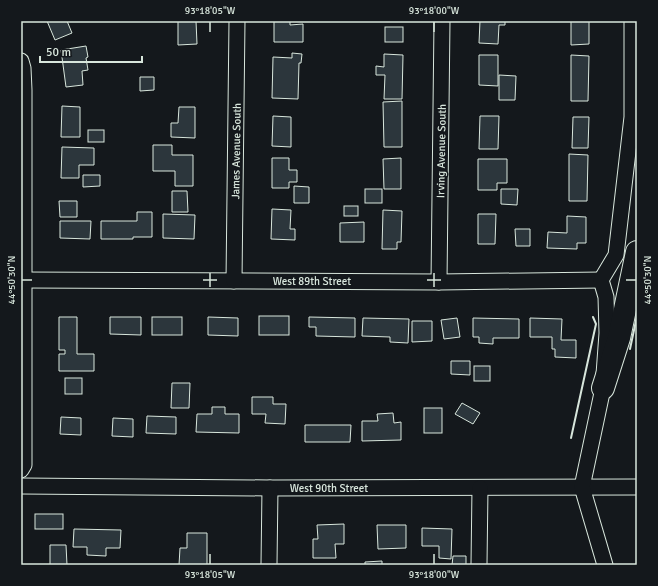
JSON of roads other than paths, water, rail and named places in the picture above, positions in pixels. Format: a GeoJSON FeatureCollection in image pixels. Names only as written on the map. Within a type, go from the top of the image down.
{"type":"FeatureCollection","features":[{"type":"Feature","properties":{"kind":"highway"},"geometry":{"type":"LineString","coordinates":[[603,388],[619,338],[637,252]]}},
{"type":"Feature","properties":{"kind":"street","name":"James Avenue South"},"geometry":{"type":"LineString","coordinates":[[234,281],[237,21]]}},
{"type":"Feature","properties":{"kind":"street","name":"Irving Avenue South"},"geometry":{"type":"LineString","coordinates":[[439,282],[442,21]]}},
{"type":"Feature","properties":{"kind":"street"},"geometry":{"type":"LineString","coordinates":[[606,565],[582,487],[603,388],[607,332],[606,298],[601,280],[616,255],[632,117],[632,21]]}},
{"type":"Feature","properties":{"kind":"street"},"geometry":{"type":"LineString","coordinates":[[21,61],[23,68],[24,90],[24,465],[21,470]]}},
{"type":"Feature","properties":{"kind":"street","name":"West 89th Street"},"geometry":{"type":"LineString","coordinates":[[23,280],[439,282],[601,280]]}},
{"type":"Feature","properties":{"kind":"street","name":"West 90th Street"},"geometry":{"type":"LineString","coordinates":[[21,486],[270,488],[637,487]]}},
{"type":"Feature","properties":{"kind":"street"},"geometry":{"type":"LineString","coordinates":[[269,565],[270,488]]}},
{"type":"Feature","properties":{"kind":"street"},"geometry":{"type":"LineString","coordinates":[[479,565],[480,488]]}}]}
